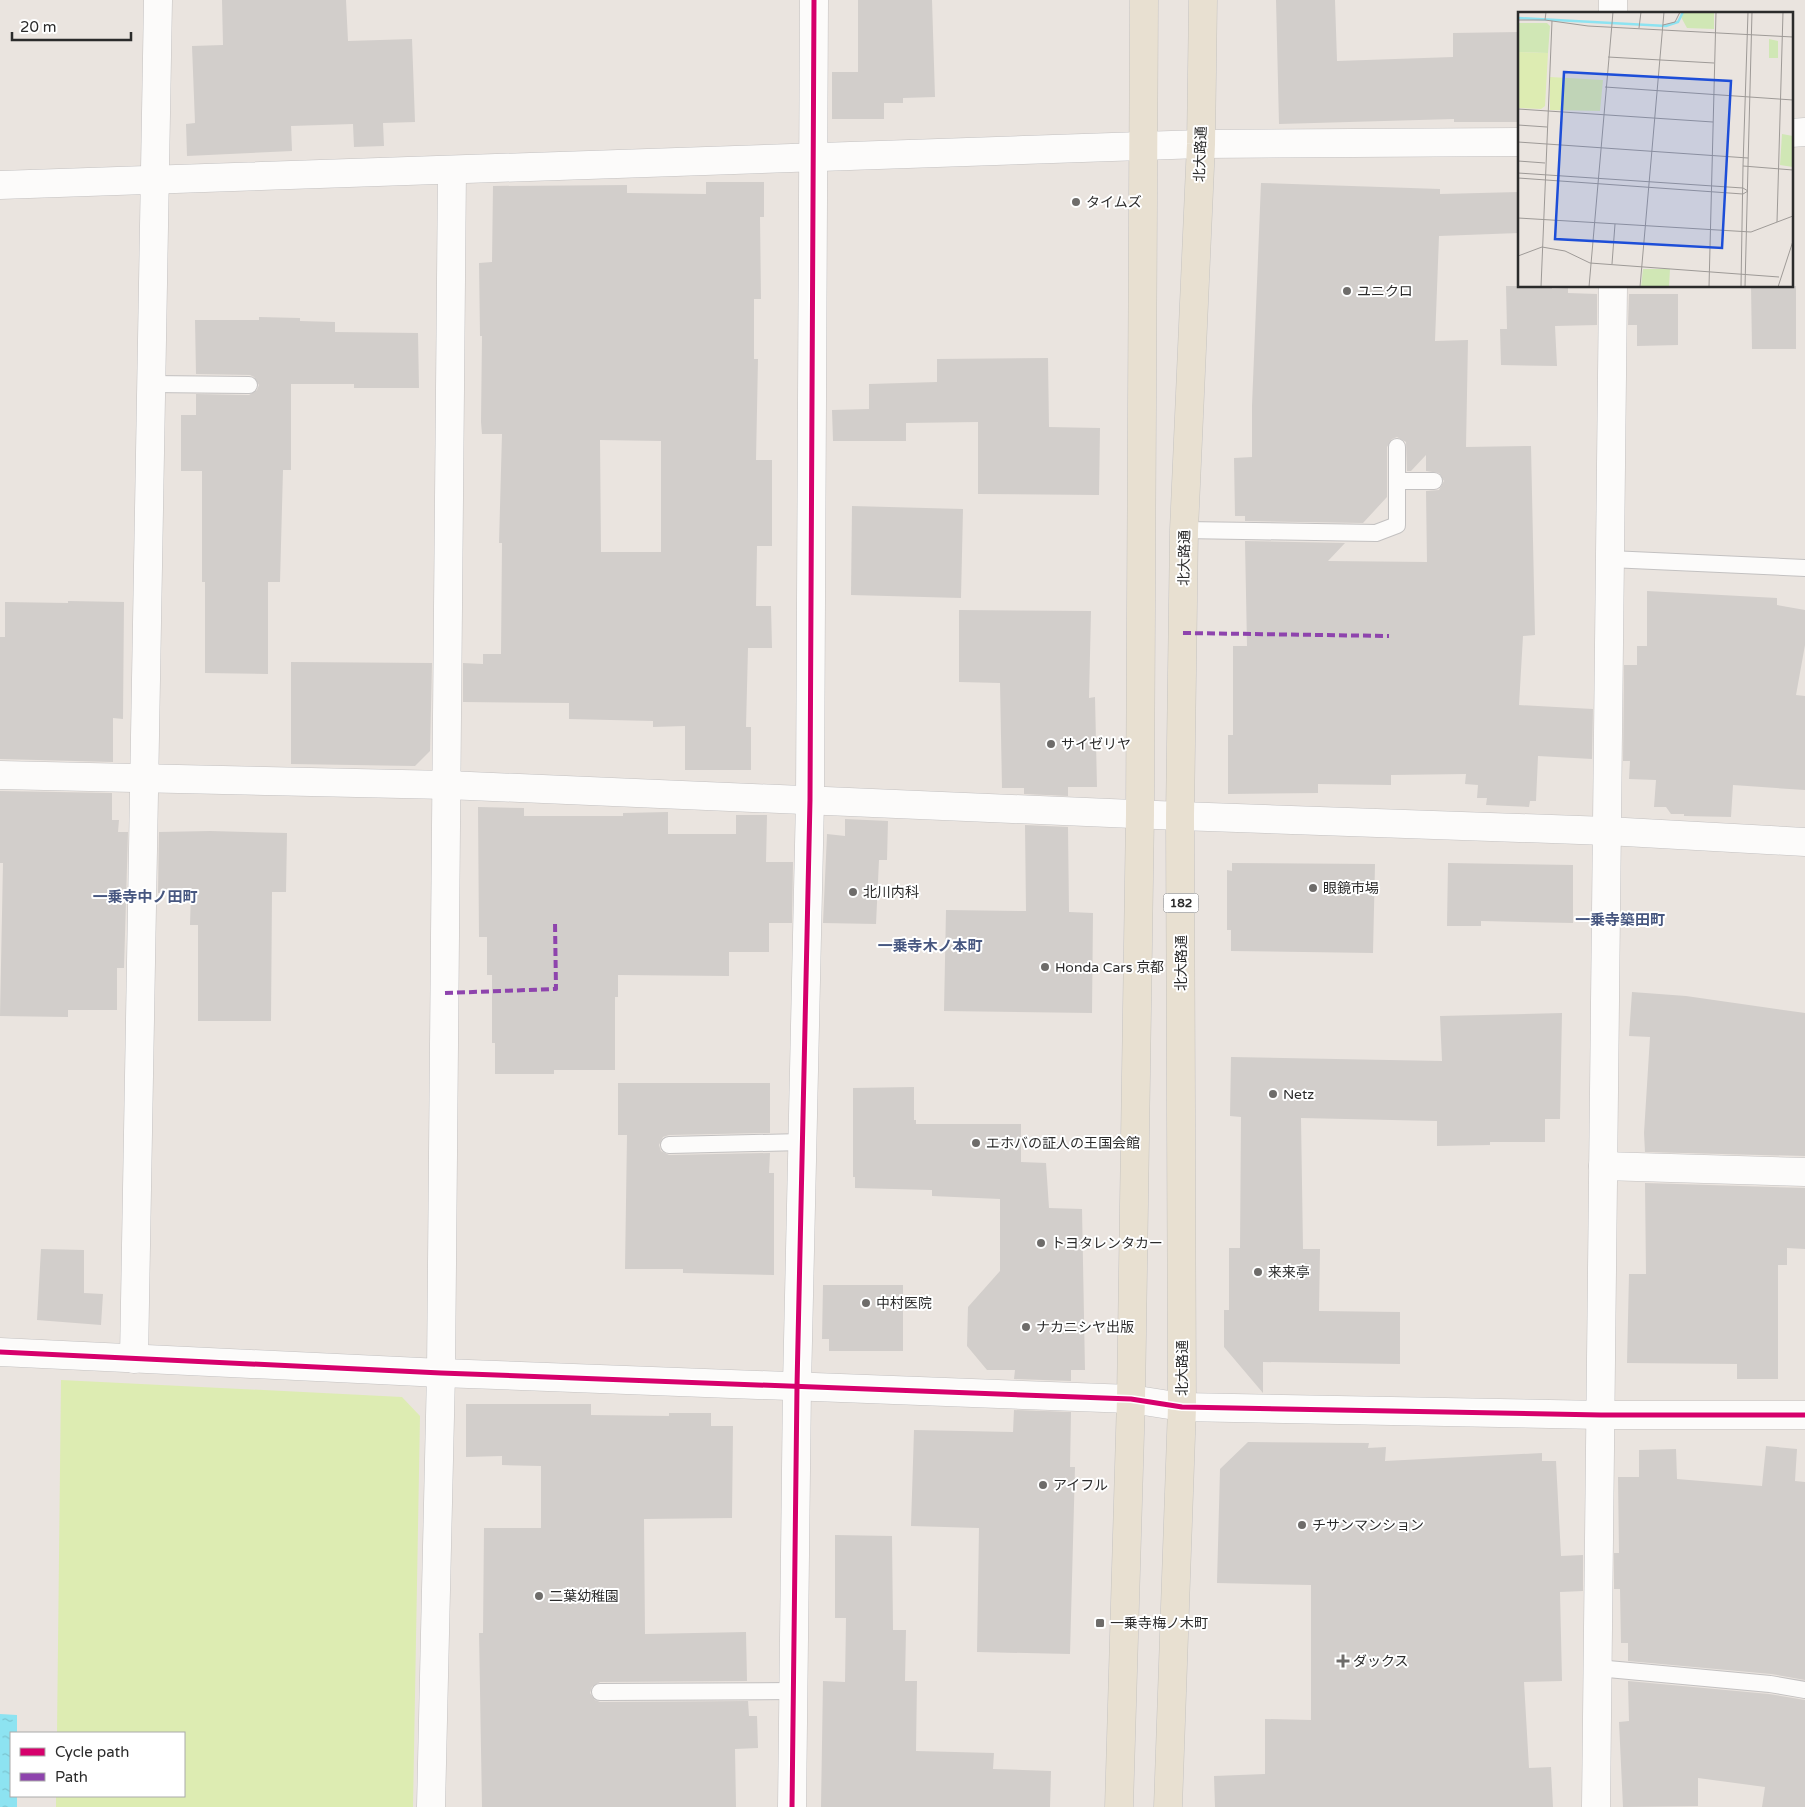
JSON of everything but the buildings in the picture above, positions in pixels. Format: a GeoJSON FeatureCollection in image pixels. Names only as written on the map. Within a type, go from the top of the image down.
{"type":"FeatureCollection","features":[{"type":"Feature","properties":{"kind":"main road"},"geometry":{"type":"LineString","coordinates":[[1119,1807],[1131,1400],[1140,814],[1144,0]]}},
{"type":"Feature","properties":{"kind":"main road","name":"北大路通"},"geometry":{"type":"LineString","coordinates":[[1168,1807],[1182,1406],[1180,816],[1184,530],[1200,144],[1203,0]]}},
{"type":"Feature","properties":{"kind":"street"},"geometry":{"type":"LineString","coordinates":[[134,1358],[158,0]]}},
{"type":"Feature","properties":{"kind":"street"},"geometry":{"type":"LineString","coordinates":[[792,1807],[797,1386],[810,800],[814,0]]}},
{"type":"Feature","properties":{"kind":"street"},"geometry":{"type":"LineString","coordinates":[[1792,133],[1805,132]]}},
{"type":"Feature","properties":{"kind":"street"},"geometry":{"type":"LineString","coordinates":[[0,185],[1143,145],[1518,142]]}},
{"type":"Feature","properties":{"kind":"street"},"geometry":{"type":"LineString","coordinates":[[430,1807],[441,1373],[452,170]]}},
{"type":"Feature","properties":{"kind":"street"},"geometry":{"type":"LineString","coordinates":[[1596,1807],[1613,288]]}},
{"type":"Feature","properties":{"kind":"street"},"geometry":{"type":"LineString","coordinates":[[0,775],[144,780],[447,785],[1180,816],[1607,831],[1805,842]]}},
{"type":"Feature","properties":{"kind":"street"},"geometry":{"type":"LineString","coordinates":[[1603,1166],[1805,1172]]}},
{"type":"Feature","properties":{"kind":"street"},"geometry":{"type":"LineString","coordinates":[[0,1352],[441,1373],[1131,1400],[1182,1406],[1601,1416],[1805,1415]]}},
{"type":"Feature","properties":{"kind":"lane"},"geometry":{"type":"LineString","coordinates":[[151,384],[249,385]]}},
{"type":"Feature","properties":{"kind":"lane"},"geometry":{"type":"LineString","coordinates":[[1184,530],[1376,533],[1397,525],[1397,447]]}},
{"type":"Feature","properties":{"kind":"lane"},"geometry":{"type":"LineString","coordinates":[[1398,481],[1434,481]]}},
{"type":"Feature","properties":{"kind":"lane"},"geometry":{"type":"LineString","coordinates":[[1610,559],[1805,568]]}},
{"type":"Feature","properties":{"kind":"lane"},"geometry":{"type":"LineString","coordinates":[[669,1145],[802,1142]]}},
{"type":"Feature","properties":{"kind":"lane"},"geometry":{"type":"LineString","coordinates":[[1597,1668],[1770,1684],[1805,1690]]}},
{"type":"Feature","properties":{"kind":"lane"},"geometry":{"type":"LineString","coordinates":[[600,1692],[793,1691]]}},
{"type":"Feature","properties":{"kind":"green space"},"geometry":{"type":"Polygon","coordinates":[[[61,1380],[402,1397],[420,1416],[413,1807],[56,1807],[56,1797],[185,1797],[185,1732],[57,1732],[61,1380]]]}},
{"type":"Feature","properties":{"kind":"water"},"geometry":{"type":"Polygon","coordinates":[[[0,1714],[17,1715],[17,1732],[10,1732],[10,1797],[17,1797],[17,1807],[0,1807],[0,1714]]]}},
{"type":"Feature","properties":{"kind":"marked path"},"geometry":{"type":"LineString","coordinates":[[1183,633],[1389,636]]}},
{"type":"Feature","properties":{"kind":"marked path"},"geometry":{"type":"LineString","coordinates":[[445,993],[556,989],[555,922]]}},
{"type":"Feature","properties":{"kind":"cycle path"},"geometry":{"type":"LineString","coordinates":[[792,1807],[797,1386],[810,800],[814,0]]}},
{"type":"Feature","properties":{"kind":"cycle path"},"geometry":{"type":"LineString","coordinates":[[0,1352],[441,1373],[1131,1399],[1182,1407],[1601,1415],[1805,1415]]}},
{"type":"Feature","properties":{"kind":"place","name":"タイムズ"},"geometry":{"type":"Point","coordinates":[1076,202]}},
{"type":"Feature","properties":{"kind":"place","name":"ユニクロ"},"geometry":{"type":"Point","coordinates":[1347,291]}},
{"type":"Feature","properties":{"kind":"place","name":"サイゼリヤ"},"geometry":{"type":"Point","coordinates":[1051,744]}},
{"type":"Feature","properties":{"kind":"place","name":"眼鏡市場"},"geometry":{"type":"Point","coordinates":[1313,888]}},
{"type":"Feature","properties":{"kind":"place","name":"北川内科"},"geometry":{"type":"Point","coordinates":[853,892]}},
{"type":"Feature","properties":{"kind":"place","name":"Honda Cars 京都"},"geometry":{"type":"Point","coordinates":[1045,967]}},
{"type":"Feature","properties":{"kind":"place","name":"Netz"},"geometry":{"type":"Point","coordinates":[1273,1094]}},
{"type":"Feature","properties":{"kind":"place","name":"エホバの証人の王国会館"},"geometry":{"type":"Point","coordinates":[976,1143]}},
{"type":"Feature","properties":{"kind":"place","name":"トヨタレンタカー"},"geometry":{"type":"Point","coordinates":[1041,1243]}},
{"type":"Feature","properties":{"kind":"place","name":"来来亭"},"geometry":{"type":"Point","coordinates":[1258,1272]}},
{"type":"Feature","properties":{"kind":"place","name":"中村医院"},"geometry":{"type":"Point","coordinates":[866,1303]}},
{"type":"Feature","properties":{"kind":"place","name":"ナカニシヤ出版"},"geometry":{"type":"Point","coordinates":[1026,1327]}},
{"type":"Feature","properties":{"kind":"place","name":"アイフル"},"geometry":{"type":"Point","coordinates":[1043,1485]}},
{"type":"Feature","properties":{"kind":"place","name":"チサンマンション"},"geometry":{"type":"Point","coordinates":[1302,1525]}},
{"type":"Feature","properties":{"kind":"place","name":"二葉幼稚園"},"geometry":{"type":"Point","coordinates":[539,1596]}},
{"type":"Feature","properties":{"kind":"place","name":"一乗寺梅ノ木町"},"geometry":{"type":"Point","coordinates":[1100,1623]}},
{"type":"Feature","properties":{"kind":"place","name":"ダックス"},"geometry":{"type":"Point","coordinates":[1343,1661]}},
{"type":"Feature","properties":{"kind":"district","name":"一乗寺中ノ田町"},"geometry":{"type":"Point","coordinates":[145,897]}},
{"type":"Feature","properties":{"kind":"district","name":"一乗寺築田町"},"geometry":{"type":"Point","coordinates":[1620,920]}},
{"type":"Feature","properties":{"kind":"district","name":"一乗寺木ノ本町"},"geometry":{"type":"Point","coordinates":[930,946]}}]}
